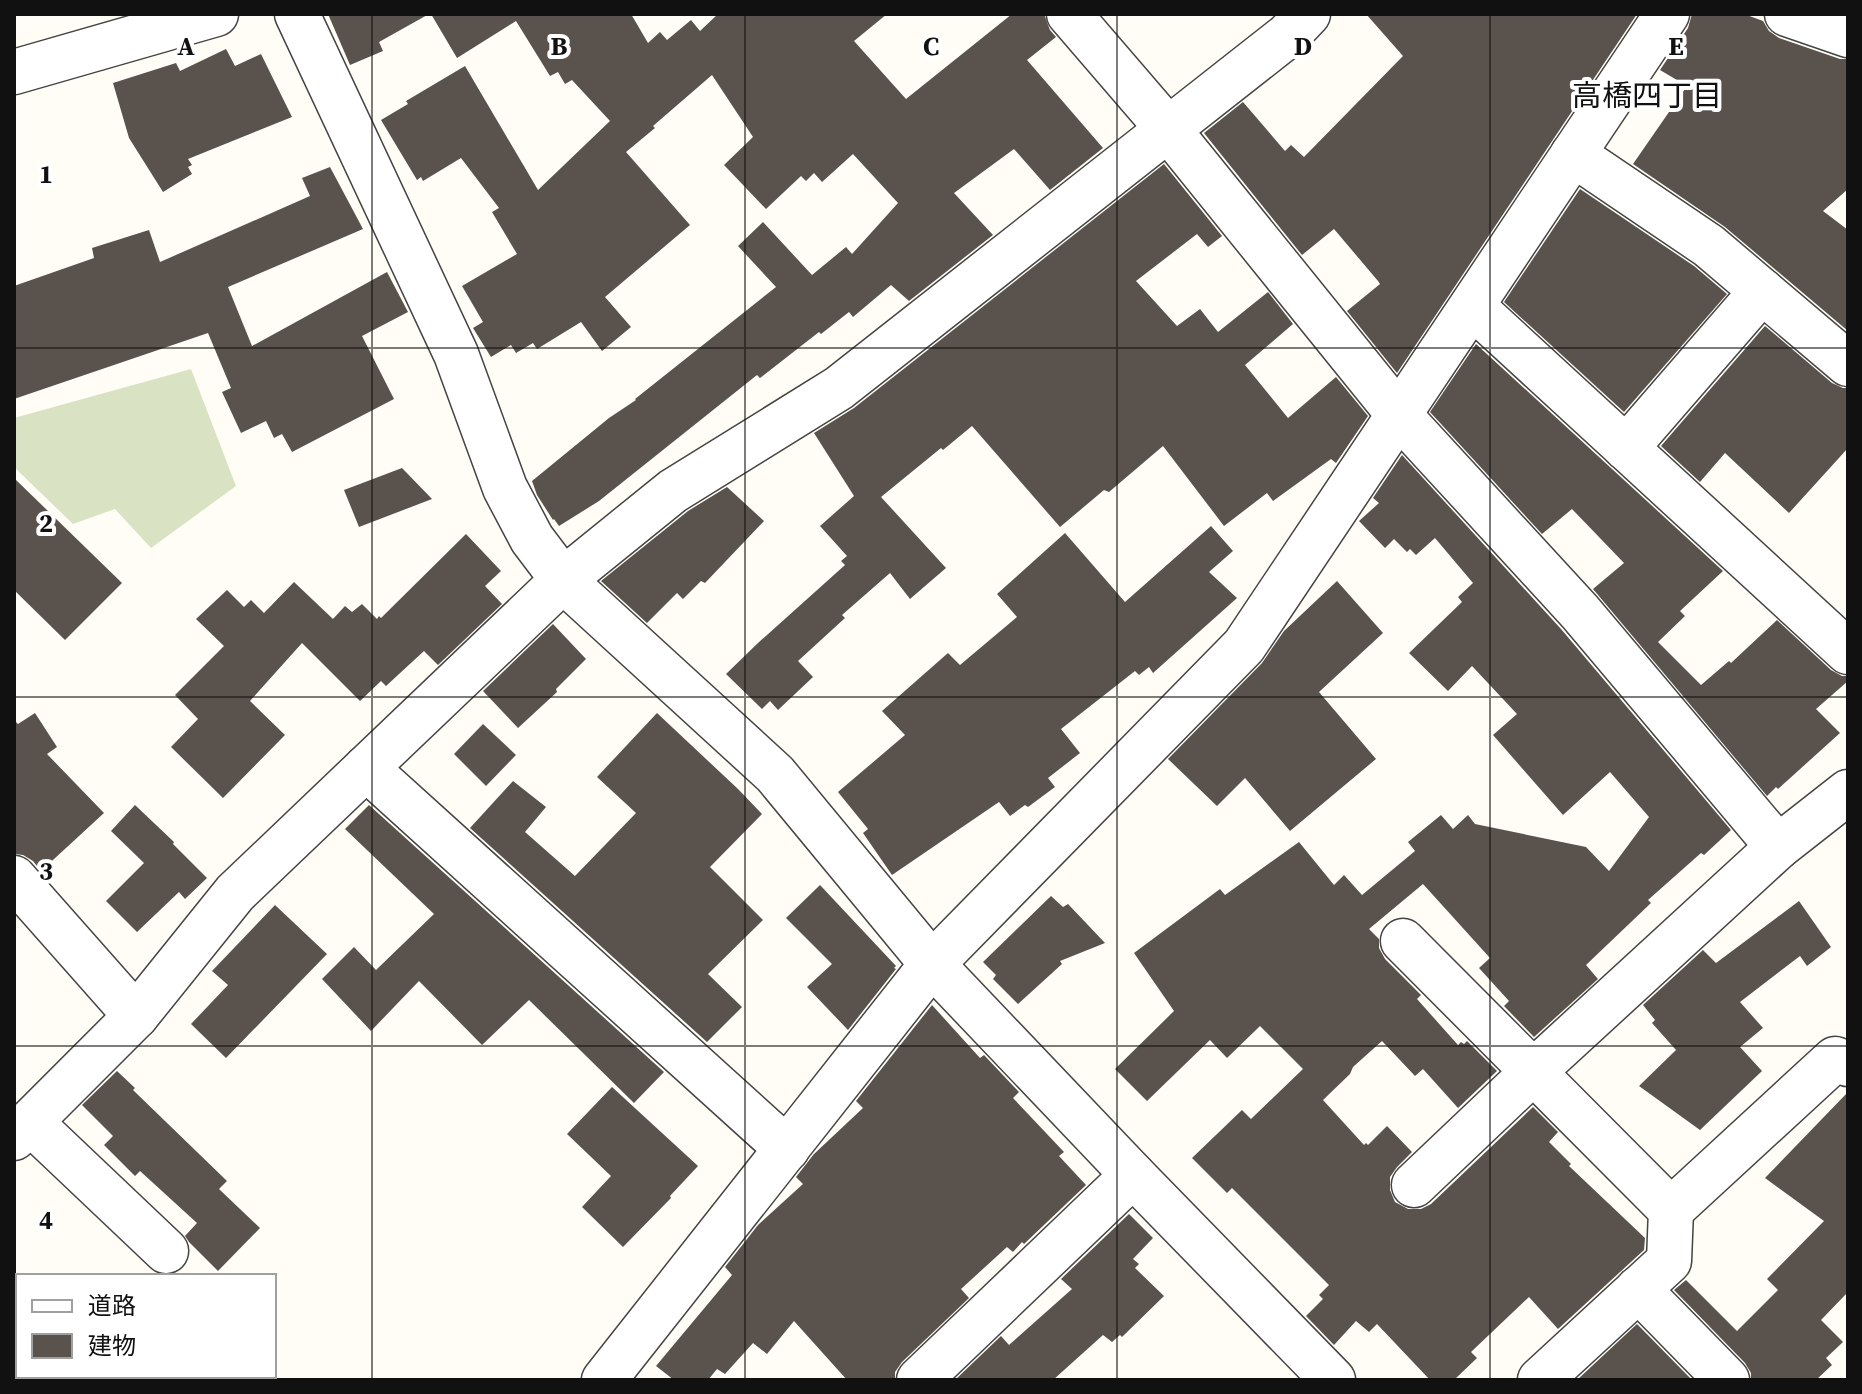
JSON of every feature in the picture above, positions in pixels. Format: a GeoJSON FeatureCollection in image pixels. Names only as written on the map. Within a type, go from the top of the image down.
{"type":"FeatureCollection","features":[{"type":"Feature","properties":{"kind":"street"},"geometry":{"type":"LineString","coordinates":[[14,72],[125,27],[216,14]]}},
{"type":"Feature","properties":{"kind":"street"},"geometry":{"type":"LineString","coordinates":[[297,14],[456,354],[505,488],[532,539],[563,580],[775,774],[932,964],[1333,1380]]}},
{"type":"Feature","properties":{"kind":"street"},"geometry":{"type":"LineString","coordinates":[[1069,14],[1168,129],[1399,415],[1580,612],[1778,847]]}},
{"type":"Feature","properties":{"kind":"street"},"geometry":{"type":"LineString","coordinates":[[166,1251],[22,1130],[136,1016],[235,893],[563,580],[673,491],[839,388],[1288,35],[1308,14]]}},
{"type":"Feature","properties":{"kind":"street"},"geometry":{"type":"LineString","coordinates":[[604,1380],[932,964],[1244,646],[1667,14]]}},
{"type":"Feature","properties":{"kind":"street"},"geometry":{"type":"LineString","coordinates":[[1787,14],[1848,35]]}},
{"type":"Feature","properties":{"kind":"street"},"geometry":{"type":"LineString","coordinates":[[1573,154],[1709,246],[1848,364]]}},
{"type":"Feature","properties":{"kind":"street"},"geometry":{"type":"LineString","coordinates":[[1626,448],[1762,291]]}},
{"type":"Feature","properties":{"kind":"street"},"geometry":{"type":"LineString","coordinates":[[1472,306],[1848,652]]}},
{"type":"Feature","properties":{"kind":"street"},"geometry":{"type":"LineString","coordinates":[[366,768],[787,1149]]}},
{"type":"Feature","properties":{"kind":"street"},"geometry":{"type":"LineString","coordinates":[[1414,1185],[1778,847],[1848,792]]}},
{"type":"Feature","properties":{"kind":"street"},"geometry":{"type":"LineString","coordinates":[[14,878],[136,1016]]}},
{"type":"Feature","properties":{"kind":"street"},"geometry":{"type":"LineString","coordinates":[[1403,941],[1671,1210]]}},
{"type":"Feature","properties":{"kind":"street"},"geometry":{"type":"LineString","coordinates":[[1540,1380],[1669,1261],[1671,1210],[1835,1059],[1848,1064]]}},
{"type":"Feature","properties":{"kind":"street"},"geometry":{"type":"LineString","coordinates":[[919,1380],[1133,1175]]}},
{"type":"Feature","properties":{"kind":"street"},"geometry":{"type":"LineString","coordinates":[[1638,1289],[1727,1380]]}},
{"type":"Feature","properties":{"kind":"green space"},"geometry":{"type":"Polygon","coordinates":[[[191,369],[236,486],[151,548],[115,509],[73,524],[14,467],[14,418],[191,369]]]}},
{"type":"Feature","properties":{"kind":"building"},"geometry":{"type":"Polygon","coordinates":[[[328,14],[429,14],[379,42],[383,51],[350,65],[328,14]]]}},
{"type":"Feature","properties":{"kind":"building"},"geometry":{"type":"Polygon","coordinates":[[[431,14],[631,14],[648,43],[660,32],[667,40],[691,20],[700,31],[718,14],[887,14],[854,41],[906,99],[1012,14],[1044,14],[1056,37],[1027,60],[1103,148],[1050,190],[1014,149],[954,193],[993,235],[909,301],[891,285],[853,317],[849,312],[821,334],[819,332],[760,378],[757,375],[599,501],[559,526],[537,495],[532,481],[776,287],[738,246],[763,222],[812,275],[846,247],[852,254],[898,203],[853,154],[822,182],[814,173],[806,181],[801,176],[766,209],[724,165],[753,137],[712,75],[626,152],[690,225],[605,297],[631,327],[602,351],[581,322],[537,349],[533,343],[516,353],[511,345],[491,357],[473,328],[483,322],[462,286],[517,254],[492,212],[499,208],[461,158],[423,181],[421,177],[417,180],[381,120],[408,104],[406,101],[465,66],[538,190],[610,121],[572,80],[565,84],[558,72],[550,76],[516,21],[457,58],[431,14]]]}},
{"type":"Feature","properties":{"kind":"building"},"geometry":{"type":"Polygon","coordinates":[[[1366,14],[1637,14],[1397,373],[1347,311],[1380,284],[1378,281],[1334,229],[1302,255],[1204,133],[1243,102],[1285,151],[1291,145],[1304,157],[1403,56],[1366,14]]]}},
{"type":"Feature","properties":{"kind":"building"},"geometry":{"type":"Polygon","coordinates":[[[1692,14],[1744,14],[1763,21],[1769,31],[1779,38],[1848,59],[1848,189],[1823,211],[1848,230],[1848,331],[1725,227],[1633,164],[1687,86],[1660,70],[1688,28],[1692,14]]]}},
{"type":"Feature","properties":{"kind":"building"},"geometry":{"type":"Polygon","coordinates":[[[226,49],[235,66],[261,54],[292,117],[188,159],[192,174],[163,192],[129,138],[113,83],[176,63],[180,71],[226,49]]]}},
{"type":"Feature","properties":{"kind":"building"},"geometry":{"type":"Polygon","coordinates":[[[1164,164],[1222,236],[1208,247],[1197,234],[1136,281],[1177,326],[1200,309],[1218,332],[1268,292],[1293,324],[1245,365],[1288,418],[1336,377],[1368,416],[1336,463],[1331,459],[1273,501],[1267,493],[1224,526],[1163,446],[1109,492],[1104,490],[1060,527],[972,426],[881,497],[946,568],[910,599],[890,573],[842,615],[845,618],[798,661],[813,677],[778,710],[770,701],[762,709],[726,674],[845,565],[841,561],[847,556],[820,526],[854,496],[814,433],[854,408],[1164,164]]]}},
{"type":"Feature","properties":{"kind":"building"},"geometry":{"type":"Polygon","coordinates":[[[330,167],[363,229],[228,287],[252,346],[387,272],[408,312],[362,336],[394,399],[292,452],[282,434],[274,438],[266,421],[241,433],[222,392],[231,388],[208,333],[14,399],[14,286],[94,258],[92,248],[149,230],[160,262],[310,196],[302,178],[330,167]]]}},
{"type":"Feature","properties":{"kind":"building"},"geometry":{"type":"Polygon","coordinates":[[[1580,189],[1694,266],[1727,294],[1624,412],[1504,302],[1580,189]]]}},
{"type":"Feature","properties":{"kind":"building"},"geometry":{"type":"Polygon","coordinates":[[[1765,326],[1832,383],[1848,388],[1848,448],[1789,513],[1725,453],[1700,482],[1661,446],[1765,326]]]}},
{"type":"Feature","properties":{"kind":"building"},"geometry":{"type":"Polygon","coordinates":[[[1476,344],[1723,571],[1680,611],[1685,616],[1658,642],[1701,685],[1729,661],[1731,663],[1777,620],[1831,670],[1848,676],[1848,681],[1816,709],[1840,733],[1778,789],[1776,787],[1767,796],[1593,589],[1624,563],[1572,509],[1542,534],[1430,412],[1476,344]]]}},
{"type":"Feature","properties":{"kind":"building"},"geometry":{"type":"Polygon","coordinates":[[[1402,455],[1561,629],[1731,830],[1648,900],[1651,903],[1586,965],[1598,979],[1534,1037],[1504,1006],[1509,1001],[1479,968],[1490,958],[1423,884],[1369,929],[1379,939],[1379,948],[1385,959],[1421,995],[1417,999],[1458,1045],[1467,1041],[1497,1071],[1458,1108],[1423,1069],[1415,1076],[1382,1041],[1323,1100],[1364,1145],[1368,1145],[1387,1126],[1412,1152],[1390,1177],[1390,1190],[1395,1202],[1408,1209],[1421,1209],[1431,1204],[1533,1107],[1558,1132],[1549,1142],[1571,1164],[1569,1166],[1645,1238],[1644,1250],[1558,1329],[1529,1297],[1471,1352],[1477,1358],[1454,1380],[1430,1380],[1377,1324],[1369,1332],[1356,1321],[1334,1345],[1306,1316],[1323,1299],[1319,1295],[1329,1285],[1232,1188],[1227,1193],[1192,1158],[1242,1110],[1251,1119],[1303,1069],[1260,1026],[1227,1058],[1210,1040],[1147,1101],[1115,1069],[1174,1011],[1134,953],[1220,889],[1225,895],[1299,842],[1334,885],[1344,875],[1362,895],[1415,851],[1408,842],[1441,815],[1453,829],[1468,815],[1475,824],[1586,847],[1609,871],[1649,817],[1610,772],[1563,815],[1493,735],[1517,714],[1472,666],[1448,691],[1409,653],[1462,602],[1458,597],[1473,583],[1435,538],[1416,555],[1410,549],[1407,552],[1394,539],[1385,548],[1359,521],[1379,503],[1373,498],[1402,455]]]}},
{"type":"Feature","properties":{"kind":"building"},"geometry":{"type":"Polygon","coordinates":[[[402,468],[432,499],[359,527],[344,490],[402,468]]]}},
{"type":"Feature","properties":{"kind":"building"},"geometry":{"type":"Polygon","coordinates":[[[14,478],[122,583],[65,640],[14,590],[14,478]]]}},
{"type":"Feature","properties":{"kind":"building"},"geometry":{"type":"Polygon","coordinates":[[[727,487],[764,521],[705,583],[701,581],[683,599],[677,593],[647,623],[601,581],[688,511],[727,487]]]}},
{"type":"Feature","properties":{"kind":"building"},"geometry":{"type":"Polygon","coordinates":[[[1211,526],[1233,551],[1209,572],[1237,598],[1153,673],[1149,667],[1139,675],[1135,671],[1061,729],[1080,753],[1048,778],[1055,787],[1010,816],[999,802],[892,875],[863,833],[868,829],[838,792],[905,735],[882,711],[948,653],[960,665],[1017,617],[997,594],[1065,533],[1125,602],[1211,526]]]}},
{"type":"Feature","properties":{"kind":"building"},"geometry":{"type":"Polygon","coordinates":[[[466,534],[501,571],[485,586],[502,604],[438,665],[424,651],[386,686],[381,681],[360,701],[302,643],[250,701],[285,735],[223,798],[171,747],[198,719],[175,695],[224,646],[196,619],[227,590],[244,607],[251,600],[264,613],[294,582],[333,619],[345,606],[352,612],[362,604],[377,619],[466,534]]]}},
{"type":"Feature","properties":{"kind":"building"},"geometry":{"type":"Polygon","coordinates":[[[1337,581],[1383,633],[1319,692],[1376,759],[1290,831],[1245,778],[1217,806],[1168,759],[1262,663],[1284,631],[1337,581]]]}},
{"type":"Feature","properties":{"kind":"building"},"geometry":{"type":"Polygon","coordinates":[[[553,624],[586,659],[556,689],[557,692],[518,728],[483,691],[553,624]]]}},
{"type":"Feature","properties":{"kind":"building"},"geometry":{"type":"Polygon","coordinates":[[[35,713],[57,747],[47,754],[104,813],[41,871],[33,861],[14,854],[14,720],[18,724],[35,713]]]}},
{"type":"Feature","properties":{"kind":"building"},"geometry":{"type":"Polygon","coordinates":[[[657,713],[762,814],[710,867],[763,920],[708,974],[742,1007],[707,1042],[470,828],[513,781],[546,807],[525,832],[575,876],[636,813],[597,777],[657,713]]]}},
{"type":"Feature","properties":{"kind":"building"},"geometry":{"type":"Polygon","coordinates":[[[483,724],[516,755],[486,786],[454,754],[483,724]]]}},
{"type":"Feature","properties":{"kind":"building"},"geometry":{"type":"Polygon","coordinates":[[[135,805],[207,878],[185,899],[179,892],[137,932],[106,901],[144,863],[111,831],[135,805]]]}},
{"type":"Feature","properties":{"kind":"building"},"geometry":{"type":"Polygon","coordinates":[[[369,805],[664,1072],[634,1103],[529,1000],[482,1045],[419,981],[371,1031],[322,979],[354,947],[376,970],[434,914],[345,829],[369,805]]]}},
{"type":"Feature","properties":{"kind":"building"},"geometry":{"type":"Polygon","coordinates":[[[820,885],[896,966],[848,1030],[807,987],[832,964],[786,918],[820,885]]]}},
{"type":"Feature","properties":{"kind":"building"},"geometry":{"type":"Polygon","coordinates":[[[1051,896],[1063,907],[1068,904],[1105,943],[1060,961],[1062,964],[1018,1004],[993,979],[996,975],[983,962],[1051,896]]]}},
{"type":"Feature","properties":{"kind":"building"},"geometry":{"type":"Polygon","coordinates":[[[1799,901],[1831,947],[1807,966],[1800,956],[1740,1002],[1763,1028],[1740,1047],[1762,1071],[1700,1130],[1639,1086],[1676,1050],[1652,1023],[1655,1020],[1643,1005],[1703,950],[1716,963],[1799,901]]]}},
{"type":"Feature","properties":{"kind":"building"},"geometry":{"type":"Polygon","coordinates":[[[275,905],[327,954],[226,1058],[191,1024],[228,985],[212,971],[275,905]]]}},
{"type":"Feature","properties":{"kind":"building"},"geometry":{"type":"Polygon","coordinates":[[[932,1005],[980,1058],[984,1055],[1019,1092],[1013,1098],[1064,1152],[1059,1156],[1086,1185],[1024,1244],[1022,1242],[1013,1252],[1007,1247],[961,1289],[969,1298],[902,1362],[895,1372],[895,1380],[847,1380],[794,1321],[767,1354],[753,1343],[725,1374],[717,1369],[708,1380],[674,1380],[656,1366],[732,1275],[725,1267],[758,1225],[803,1184],[796,1177],[814,1154],[863,1108],[856,1101],[932,1005]]]}},
{"type":"Feature","properties":{"kind":"building"},"geometry":{"type":"Polygon","coordinates":[[[117,1071],[227,1181],[219,1189],[260,1228],[218,1271],[185,1236],[197,1223],[140,1171],[135,1176],[104,1145],[113,1136],[82,1105],[117,1071]]]}},
{"type":"Feature","properties":{"kind":"building"},"geometry":{"type":"Polygon","coordinates":[[[612,1087],[698,1166],[623,1247],[582,1207],[611,1176],[567,1134],[612,1087]]]}},
{"type":"Feature","properties":{"kind":"building"},"geometry":{"type":"Polygon","coordinates":[[[1848,1092],[1848,1292],[1821,1320],[1843,1342],[1826,1358],[1832,1365],[1816,1380],[1751,1380],[1745,1363],[1674,1290],[1686,1280],[1737,1331],[1778,1290],[1767,1279],[1824,1221],[1765,1178],[1848,1092]]]}},
{"type":"Feature","properties":{"kind":"building"},"geometry":{"type":"Polygon","coordinates":[[[1129,1214],[1153,1238],[1133,1259],[1139,1264],[1135,1268],[1164,1296],[1122,1337],[1120,1335],[1112,1342],[1103,1335],[1053,1380],[955,1380],[1001,1336],[1009,1345],[1072,1289],[1061,1279],[1129,1214]]]}},
{"type":"Feature","properties":{"kind":"building"},"geometry":{"type":"Polygon","coordinates":[[[1637,1324],[1692,1380],[1577,1380],[1637,1324]]]}},
{"type":"Feature","properties":{"kind":"district","name":"高橋四丁目"},"geometry":{"type":"Point","coordinates":[1647,96]}}]}
